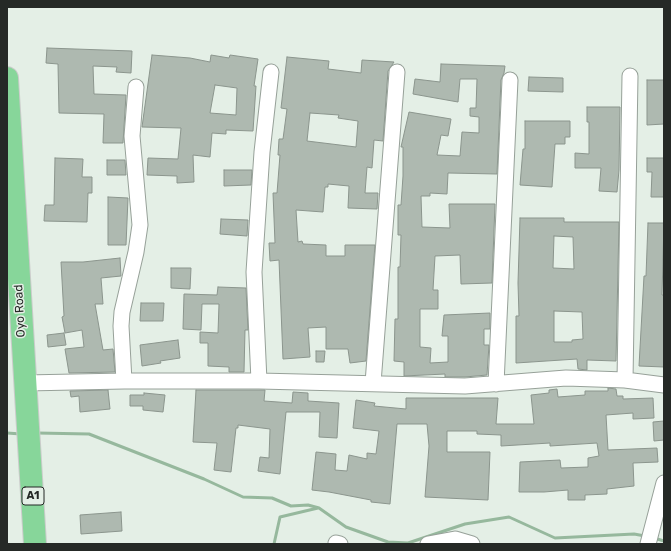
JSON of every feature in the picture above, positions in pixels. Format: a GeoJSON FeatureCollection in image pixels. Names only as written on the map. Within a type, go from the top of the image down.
{"type":"FeatureCollection","features":[{"type":"Feature","properties":{"kind":"highway","name":"Oyo Road"},"geometry":{"type":"LineString","coordinates":[[7,78],[35,544]]}},
{"type":"Feature","properties":{"kind":"street"},"geometry":{"type":"LineString","coordinates":[[258,381],[255,266],[262,152],[271,72]]}},
{"type":"Feature","properties":{"kind":"street"},"geometry":{"type":"LineString","coordinates":[[373,382],[397,72]]}},
{"type":"Feature","properties":{"kind":"street"},"geometry":{"type":"LineString","coordinates":[[625,380],[630,76]]}},
{"type":"Feature","properties":{"kind":"street"},"geometry":{"type":"LineString","coordinates":[[496,384],[510,80]]}},
{"type":"Feature","properties":{"kind":"street"},"geometry":{"type":"LineString","coordinates":[[124,381],[121,326],[122,312],[136,252],[140,225],[132,136],[136,87]]}},
{"type":"Feature","properties":{"kind":"street"},"geometry":{"type":"LineString","coordinates":[[25,383],[258,381],[373,382],[465,386],[566,378],[625,380],[664,385]]}},
{"type":"Feature","properties":{"kind":"street"},"geometry":{"type":"LineString","coordinates":[[650,537],[664,483]]}},
{"type":"Feature","properties":{"kind":"street"},"geometry":{"type":"LineString","coordinates":[[428,544],[455,539],[472,544]]}},
{"type":"Feature","properties":{"kind":"building"},"geometry":{"type":"Polygon","coordinates":[[[47,48],[132,51],[131,73],[116,72],[117,67],[93,66],[94,94],[126,95],[123,143],[103,143],[104,114],[59,113],[58,64],[46,63],[47,48]]]}},
{"type":"Feature","properties":{"kind":"building"},"geometry":{"type":"Polygon","coordinates":[[[152,55],[190,58],[210,62],[211,55],[229,58],[230,55],[258,59],[254,86],[256,86],[253,131],[226,130],[226,134],[212,133],[210,157],[193,155],[194,182],[177,183],[177,176],[147,175],[148,158],[178,159],[181,128],[142,127],[152,55]],[[215,85],[210,113],[236,115],[237,88],[215,85]]]}},
{"type":"Feature","properties":{"kind":"building"},"geometry":{"type":"Polygon","coordinates":[[[287,57],[329,61],[328,69],[361,73],[362,60],[394,62],[388,71],[383,141],[374,140],[372,168],[367,167],[365,193],[378,193],[377,209],[348,208],[349,186],[328,184],[328,187],[325,187],[323,212],[296,210],[298,242],[302,241],[303,244],[326,245],[326,256],[345,256],[345,245],[375,245],[366,361],[350,363],[348,349],[326,349],[326,327],[308,328],[310,357],[283,359],[279,260],[270,261],[269,243],[275,243],[273,193],[277,193],[280,155],[278,155],[279,139],[283,139],[287,109],[281,108],[287,57]],[[310,113],[307,141],[356,147],[358,121],[338,118],[339,115],[310,113]]]}},
{"type":"Feature","properties":{"kind":"building"},"geometry":{"type":"Polygon","coordinates":[[[441,64],[505,66],[501,80],[497,174],[448,173],[447,194],[430,193],[430,196],[421,196],[422,227],[450,228],[449,204],[495,204],[492,283],[461,284],[460,255],[435,256],[433,290],[438,290],[438,309],[420,309],[420,347],[431,348],[430,363],[448,362],[448,336],[442,336],[444,315],[490,313],[490,329],[484,329],[484,345],[489,345],[487,375],[465,377],[445,377],[445,374],[404,376],[404,362],[394,361],[395,319],[398,319],[398,267],[400,267],[401,235],[398,235],[398,205],[401,205],[403,176],[403,147],[401,147],[409,112],[451,119],[448,136],[441,135],[437,155],[460,156],[462,132],[479,133],[479,117],[470,116],[470,108],[476,108],[477,79],[460,79],[458,102],[413,94],[415,79],[440,82],[441,64]]]}},
{"type":"Feature","properties":{"kind":"building"},"geometry":{"type":"Polygon","coordinates":[[[529,77],[563,78],[563,92],[528,91],[529,77]]]}},
{"type":"Feature","properties":{"kind":"building"},"geometry":{"type":"Polygon","coordinates":[[[647,80],[664,80],[664,124],[647,125],[647,80]]]}},
{"type":"Feature","properties":{"kind":"building"},"geometry":{"type":"Polygon","coordinates":[[[587,107],[620,107],[619,170],[617,192],[599,191],[601,168],[575,168],[575,153],[589,154],[589,122],[587,122],[587,107]]]}},
{"type":"Feature","properties":{"kind":"building"},"geometry":{"type":"Polygon","coordinates":[[[525,121],[570,121],[570,137],[565,137],[565,144],[555,144],[552,187],[520,185],[523,149],[525,149],[525,121]]]}},
{"type":"Feature","properties":{"kind":"building"},"geometry":{"type":"Polygon","coordinates":[[[55,158],[83,159],[82,177],[92,177],[92,193],[88,193],[87,222],[44,221],[45,205],[54,205],[55,158]]]}},
{"type":"Feature","properties":{"kind":"building"},"geometry":{"type":"Polygon","coordinates":[[[647,158],[664,158],[664,197],[651,197],[652,172],[647,172],[647,158]]]}},
{"type":"Feature","properties":{"kind":"building"},"geometry":{"type":"Polygon","coordinates":[[[107,160],[125,160],[126,175],[107,175],[107,160]]]}},
{"type":"Feature","properties":{"kind":"building"},"geometry":{"type":"Polygon","coordinates":[[[224,170],[252,170],[251,185],[224,186],[224,170]]]}},
{"type":"Feature","properties":{"kind":"building"},"geometry":{"type":"Polygon","coordinates":[[[108,197],[128,198],[126,245],[108,245],[108,197]]]}},
{"type":"Feature","properties":{"kind":"building"},"geometry":{"type":"Polygon","coordinates":[[[520,218],[564,218],[564,222],[619,222],[616,361],[587,360],[587,370],[578,369],[577,359],[516,363],[516,316],[519,316],[518,283],[520,218]],[[554,236],[553,268],[574,269],[573,237],[554,236]],[[554,311],[554,342],[572,342],[572,340],[583,339],[582,312],[554,311]]]}},
{"type":"Feature","properties":{"kind":"building"},"geometry":{"type":"Polygon","coordinates":[[[221,219],[248,220],[247,236],[220,234],[221,219]]]}},
{"type":"Feature","properties":{"kind":"building"},"geometry":{"type":"Polygon","coordinates":[[[648,223],[664,223],[662,295],[664,295],[664,367],[639,366],[644,276],[646,276],[648,223]]]}},
{"type":"Feature","properties":{"kind":"building"},"geometry":{"type":"Polygon","coordinates":[[[120,258],[121,276],[101,278],[103,304],[95,304],[103,350],[113,349],[115,372],[69,373],[65,349],[84,347],[82,330],[65,333],[62,317],[64,316],[61,262],[83,262],[120,258]]]}},
{"type":"Feature","properties":{"kind":"building"},"geometry":{"type":"Polygon","coordinates":[[[171,268],[191,268],[190,289],[171,288],[171,268]]]}},
{"type":"Feature","properties":{"kind":"building"},"geometry":{"type":"Polygon","coordinates":[[[218,287],[246,288],[248,330],[245,330],[244,372],[229,372],[229,367],[208,366],[208,343],[200,343],[200,332],[218,333],[219,304],[202,304],[201,330],[183,329],[184,294],[217,295],[218,287]]]}},
{"type":"Feature","properties":{"kind":"building"},"geometry":{"type":"Polygon","coordinates":[[[141,303],[164,303],[163,321],[140,321],[141,303]]]}},
{"type":"Feature","properties":{"kind":"building"},"geometry":{"type":"Polygon","coordinates":[[[64,333],[66,345],[48,347],[47,335],[64,333]]]}},
{"type":"Feature","properties":{"kind":"building"},"geometry":{"type":"Polygon","coordinates":[[[178,340],[180,358],[142,366],[140,345],[178,340]]]}},
{"type":"Feature","properties":{"kind":"building"},"geometry":{"type":"Polygon","coordinates":[[[316,351],[325,351],[324,362],[316,362],[316,351]]]}},
{"type":"Feature","properties":{"kind":"building"},"geometry":{"type":"Polygon","coordinates":[[[608,388],[616,389],[617,396],[623,396],[623,399],[653,398],[654,418],[633,419],[633,413],[606,415],[608,450],[657,448],[658,462],[633,463],[634,486],[607,489],[607,494],[585,495],[585,500],[568,500],[568,490],[519,492],[520,462],[560,460],[561,468],[588,467],[588,458],[599,456],[597,443],[550,446],[550,443],[501,446],[501,435],[477,434],[477,431],[447,431],[447,452],[490,452],[488,500],[425,497],[429,446],[427,424],[397,424],[390,504],[371,502],[371,500],[312,490],[316,452],[336,454],[335,470],[347,471],[349,455],[367,459],[367,453],[376,454],[379,431],[353,428],[356,400],[375,403],[374,406],[406,409],[406,398],[498,398],[496,424],[534,424],[531,395],[549,393],[549,390],[557,389],[558,397],[585,395],[585,391],[608,391],[608,388]]]}},
{"type":"Feature","properties":{"kind":"building"},"geometry":{"type":"Polygon","coordinates":[[[108,390],[110,409],[80,412],[79,396],[71,397],[70,391],[108,390]]]}},
{"type":"Feature","properties":{"kind":"building"},"geometry":{"type":"Polygon","coordinates":[[[196,390],[265,390],[264,401],[292,403],[293,392],[308,393],[308,401],[339,403],[337,438],[319,437],[320,412],[286,412],[280,474],[258,471],[260,457],[269,458],[270,429],[238,425],[238,428],[236,428],[231,472],[214,470],[217,443],[193,442],[196,390]]]}},
{"type":"Feature","properties":{"kind":"building"},"geometry":{"type":"Polygon","coordinates":[[[144,393],[165,395],[163,412],[143,410],[143,406],[130,406],[130,395],[144,395],[144,393]]]}},
{"type":"Feature","properties":{"kind":"building"},"geometry":{"type":"Polygon","coordinates":[[[664,421],[664,440],[654,441],[653,422],[664,421]]]}},
{"type":"Feature","properties":{"kind":"building"},"geometry":{"type":"Polygon","coordinates":[[[121,512],[122,531],[81,534],[80,515],[121,512]]]}},
{"type":"Feature","properties":{"kind":"waterway"},"geometry":{"type":"LineString","coordinates":[[7,433],[21,434]]}},
{"type":"Feature","properties":{"kind":"waterway"},"geometry":{"type":"LineString","coordinates":[[37,433],[89,434],[204,479],[243,497],[272,498],[291,506],[308,505],[319,508],[346,527],[388,542],[408,543],[465,524],[509,517],[555,538],[634,534],[645,536]]}},
{"type":"Feature","properties":{"kind":"waterway"},"geometry":{"type":"LineString","coordinates":[[274,544],[280,517],[318,508]]}},
{"type":"Feature","properties":{"kind":"waterway"},"geometry":{"type":"LineString","coordinates":[[654,538],[664,541]]}}]}
